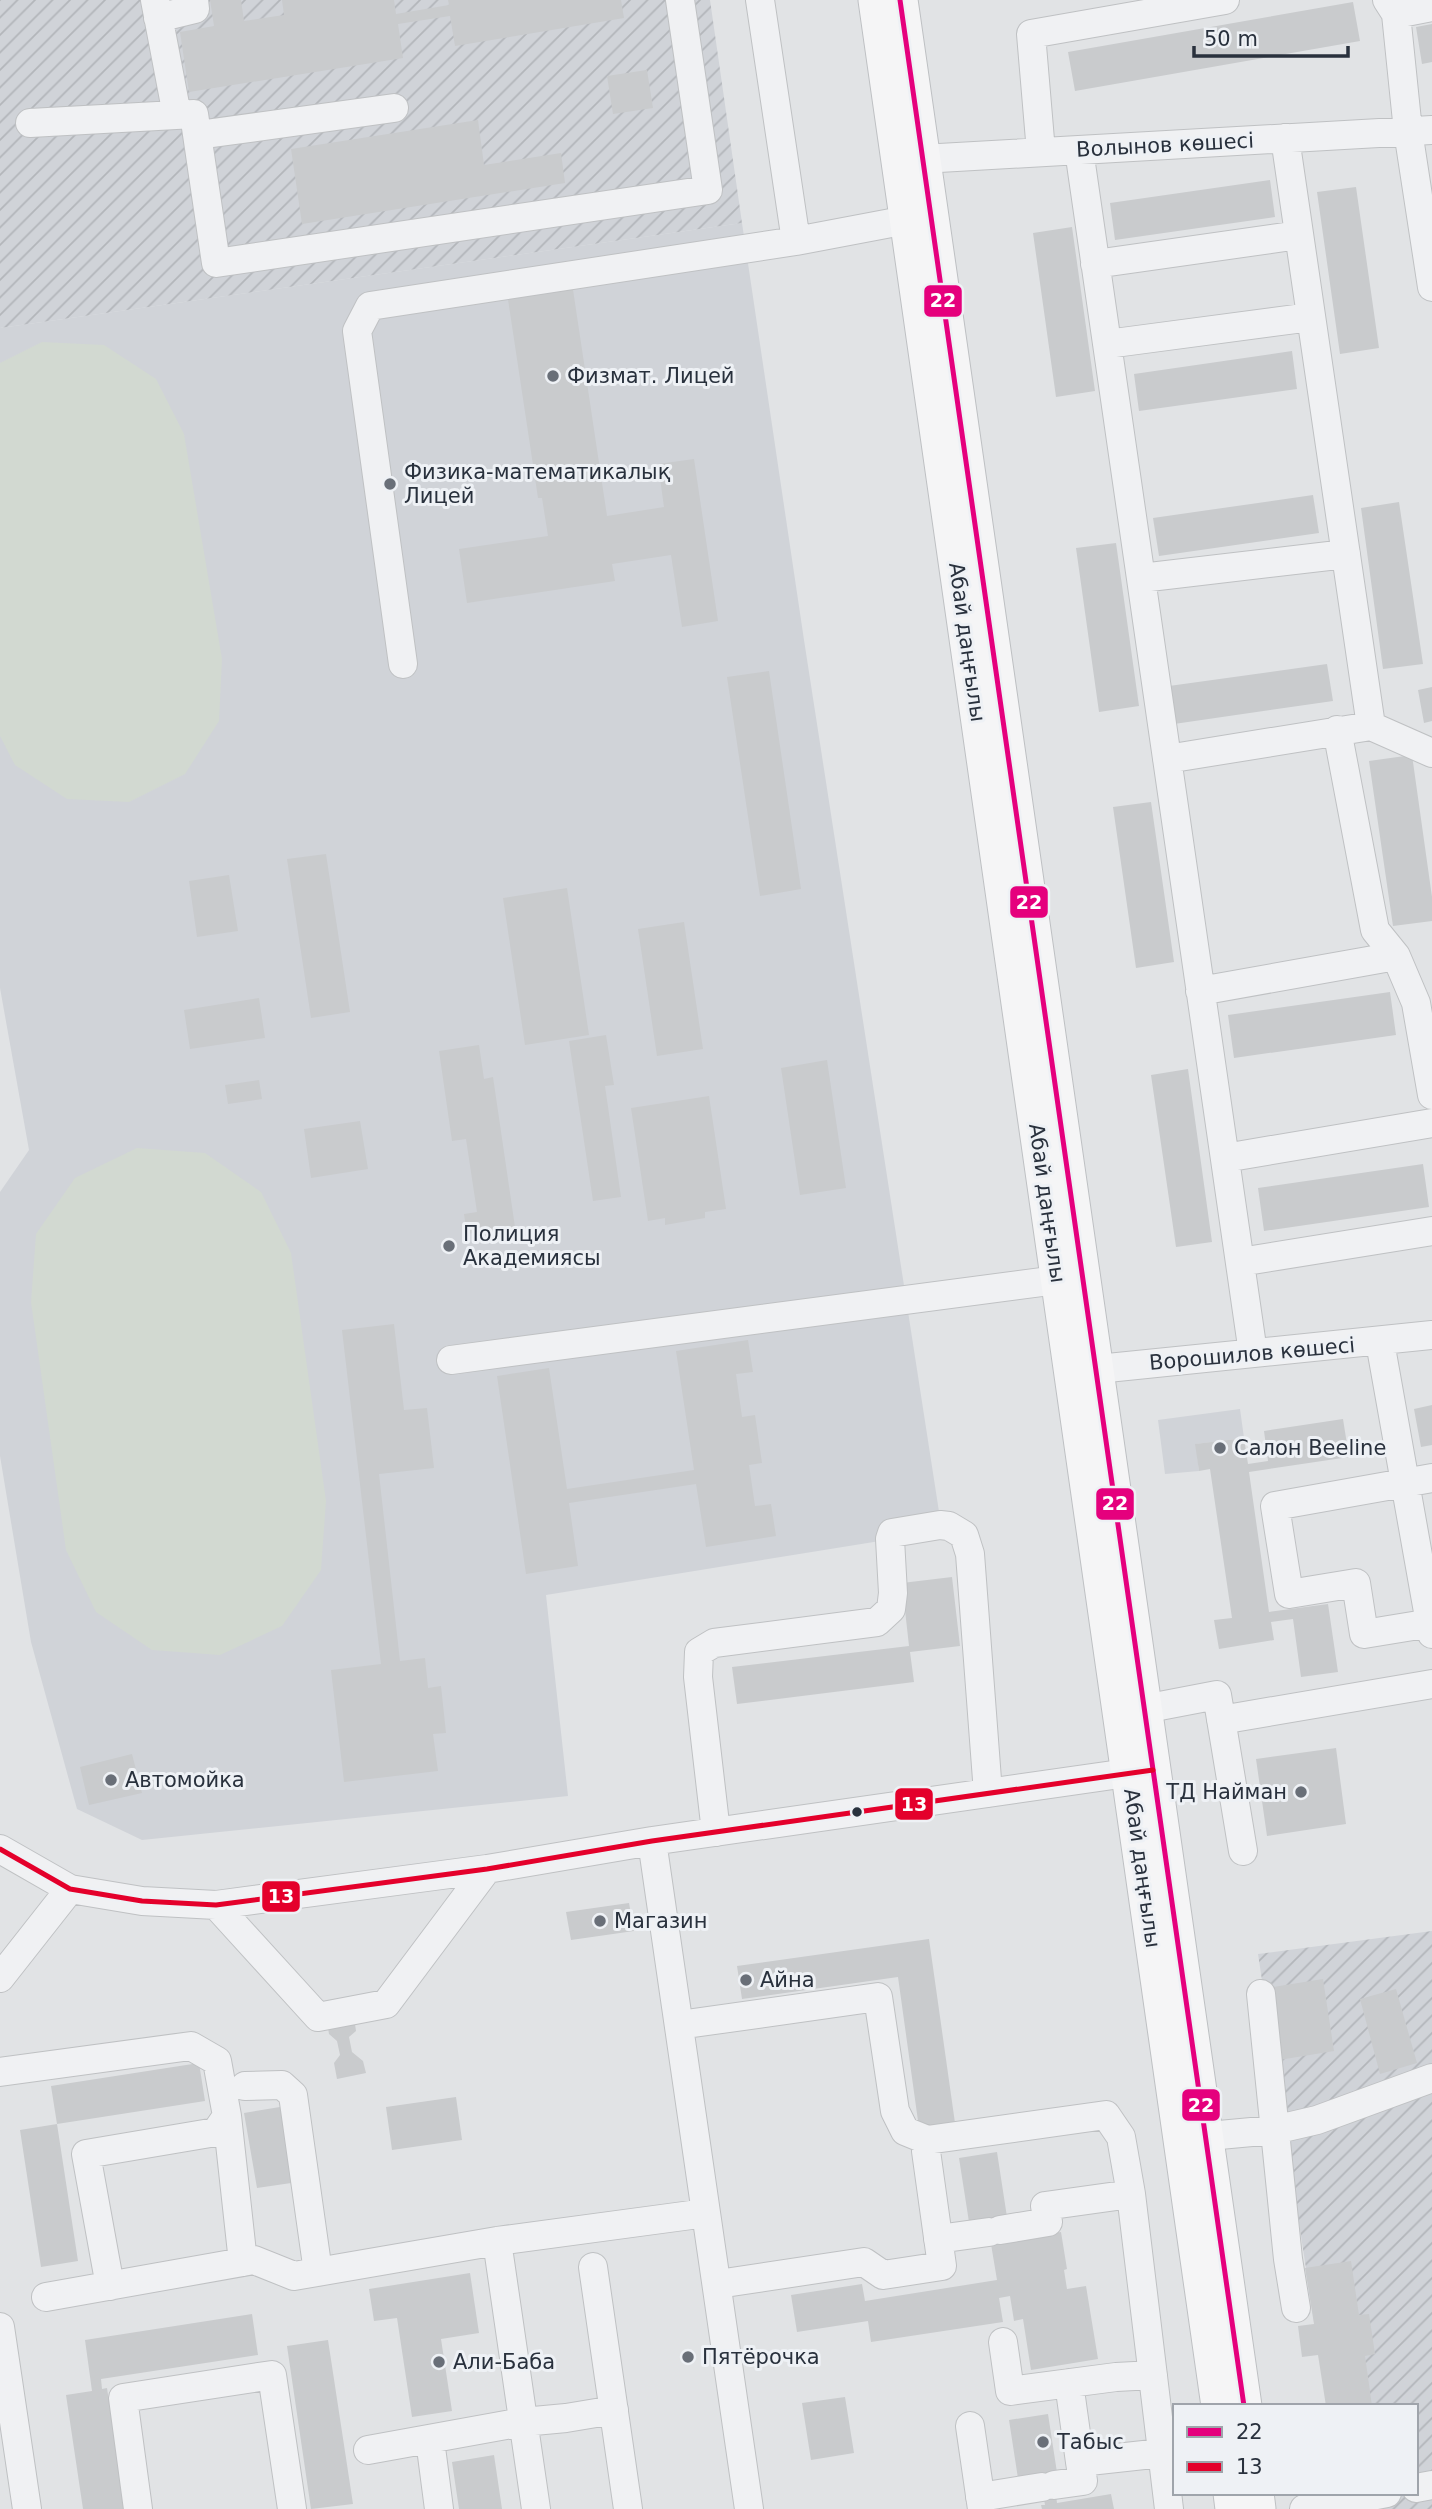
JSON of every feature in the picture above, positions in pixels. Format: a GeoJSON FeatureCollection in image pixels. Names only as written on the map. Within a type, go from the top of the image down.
{"type":"FeatureCollection","features":[{"type":"Feature","properties":{"kind":"main road","name":"Абай даңғылы"},"geometry":{"type":"LineString","coordinates":[[876,0],[911,159]]}},
{"type":"Feature","properties":{"kind":"main road","name":"Абай даңғылы"},"geometry":{"type":"LineString","coordinates":[[900,0],[911,159],[1193,2138],[1219,2404]]}},
{"type":"Feature","properties":{"kind":"main road","name":"Абай даңғылы"},"geometry":{"type":"LineString","coordinates":[[1084,1370],[1144,1709],[1141,1771]]}},
{"type":"Feature","properties":{"kind":"main road","name":"Абай даңғылы"},"geometry":{"type":"LineString","coordinates":[[1193,2138],[1244,2404]]}},
{"type":"Feature","properties":{"kind":"street"},"geometry":{"type":"LineString","coordinates":[[177,115],[157,9],[195,9],[194,0]]}},
{"type":"Feature","properties":{"kind":"street"},"geometry":{"type":"LineString","coordinates":[[30,123],[194,114],[216,263],[708,190],[680,0]]}},
{"type":"Feature","properties":{"kind":"street"},"geometry":{"type":"LineString","coordinates":[[760,0],[796,241]]}},
{"type":"Feature","properties":{"kind":"street"},"geometry":{"type":"LineString","coordinates":[[1041,152],[1031,34],[1121,9],[1225,0]]}},
{"type":"Feature","properties":{"kind":"street"},"geometry":{"type":"LineString","coordinates":[[1431,278],[1420,131],[1391,7],[1432,7]]}},
{"type":"Feature","properties":{"kind":"street"},"geometry":{"type":"LineString","coordinates":[[198,135],[394,108]]}},
{"type":"Feature","properties":{"kind":"street","name":"Волынов көшесі"},"geometry":{"type":"LineString","coordinates":[[911,159],[1420,131]]}},
{"type":"Feature","properties":{"kind":"street"},"geometry":{"type":"LineString","coordinates":[[1285,138],[1371,726]]}},
{"type":"Feature","properties":{"kind":"street"},"geometry":{"type":"LineString","coordinates":[[1079,150],[1253,1353]]}},
{"type":"Feature","properties":{"kind":"street"},"geometry":{"type":"LineString","coordinates":[[403,664],[356,331],[370,306],[796,241],[919,217]]}},
{"type":"Feature","properties":{"kind":"street"},"geometry":{"type":"LineString","coordinates":[[1095,264],[1299,235]]}},
{"type":"Feature","properties":{"kind":"street"},"geometry":{"type":"LineString","coordinates":[[1107,344],[1311,317]]}},
{"type":"Feature","properties":{"kind":"street"},"geometry":{"type":"LineString","coordinates":[[1141,578],[1346,554]]}},
{"type":"Feature","properties":{"kind":"street"},"geometry":{"type":"LineString","coordinates":[[1167,759],[1371,726],[1432,753]]}},
{"type":"Feature","properties":{"kind":"street"},"geometry":{"type":"LineString","coordinates":[[1337,730],[1375,930],[1396,956],[1416,1003],[1432,1095]]}},
{"type":"Feature","properties":{"kind":"street"},"geometry":{"type":"LineString","coordinates":[[1200,991],[1396,956]]}},
{"type":"Feature","properties":{"kind":"street"},"geometry":{"type":"LineString","coordinates":[[1225,1158],[1432,1124]]}},
{"type":"Feature","properties":{"kind":"street"},"geometry":{"type":"LineString","coordinates":[[1240,1262],[1432,1231]]}},
{"type":"Feature","properties":{"kind":"street"},"geometry":{"type":"LineString","coordinates":[[451,1360],[1070,1278]]}},
{"type":"Feature","properties":{"kind":"street","name":"Ворошилов көшесі"},"geometry":{"type":"LineString","coordinates":[[1084,1370],[1432,1335]]}},
{"type":"Feature","properties":{"kind":"street"},"geometry":{"type":"LineString","coordinates":[[1380,1342],[1419,1481],[1431,1628],[1364,1634],[1356,1583],[1289,1594],[1275,1506],[1419,1481]]}},
{"type":"Feature","properties":{"kind":"street"},"geometry":{"type":"LineString","coordinates":[[716,1832],[698,1677],[699,1652],[714,1643],[877,1622],[891,1609],[891,1533],[940,1525],[949,1526],[964,1535],[970,1554],[988,1793]]}},
{"type":"Feature","properties":{"kind":"street"},"geometry":{"type":"LineString","coordinates":[[1221,1720],[1432,1684]]}},
{"type":"Feature","properties":{"kind":"street"},"geometry":{"type":"LineString","coordinates":[[1144,1709],[1217,1695],[1243,1851]]}},
{"type":"Feature","properties":{"kind":"street"},"geometry":{"type":"LineString","coordinates":[[0,1849],[70,1889],[142,1901],[216,1905],[486,1869],[652,1841],[1141,1771]]}},
{"type":"Feature","properties":{"kind":"street"},"geometry":{"type":"LineString","coordinates":[[652,1841],[749,2509]]}},
{"type":"Feature","properties":{"kind":"street"},"geometry":{"type":"LineString","coordinates":[[216,1905],[318,2017],[386,2004],[486,1869]]}},
{"type":"Feature","properties":{"kind":"street"},"geometry":{"type":"LineString","coordinates":[[0,1978],[70,1889]]}},
{"type":"Feature","properties":{"kind":"street"},"geometry":{"type":"LineString","coordinates":[[1261,1994],[1288,2259],[1296,2308]]}},
{"type":"Feature","properties":{"kind":"street"},"geometry":{"type":"LineString","coordinates":[[679,2025],[878,1997],[895,2111],[905,2131],[927,2140],[1106,2115],[1121,2137],[1131,2194],[1169,2509]]}},
{"type":"Feature","properties":{"kind":"street"},"geometry":{"type":"LineString","coordinates":[[0,2072],[191,2046],[217,2061],[227,2116],[243,2262]]}},
{"type":"Feature","properties":{"kind":"street"},"geometry":{"type":"LineString","coordinates":[[1193,2138],[1274,2130],[1317,2120],[1432,2078]]}},
{"type":"Feature","properties":{"kind":"street"},"geometry":{"type":"LineString","coordinates":[[246,2086],[282,2085],[293,2095],[318,2272]]}},
{"type":"Feature","properties":{"kind":"street"},"geometry":{"type":"LineString","coordinates":[[110,2286],[86,2154],[216,2132],[227,2116]]}},
{"type":"Feature","properties":{"kind":"street"},"geometry":{"type":"LineString","coordinates":[[718,2284],[864,2262],[883,2275],[942,2266],[926,2151]]}},
{"type":"Feature","properties":{"kind":"street"},"geometry":{"type":"LineString","coordinates":[[938,2239],[1048,2222],[1045,2206],[1131,2194]]}},
{"type":"Feature","properties":{"kind":"street"},"geometry":{"type":"LineString","coordinates":[[46,2297],[254,2260],[295,2276],[497,2241],[706,2213]]}},
{"type":"Feature","properties":{"kind":"street"},"geometry":{"type":"LineString","coordinates":[[497,2241],[536,2509]]}},
{"type":"Feature","properties":{"kind":"street"},"geometry":{"type":"LineString","coordinates":[[593,2267],[628,2509]]}},
{"type":"Feature","properties":{"kind":"street"},"geometry":{"type":"LineString","coordinates":[[1,2339],[9,2449],[27,2509]]}},
{"type":"Feature","properties":{"kind":"street"},"geometry":{"type":"LineString","coordinates":[[1003,2342],[1010,2391],[1153,2375]]}},
{"type":"Feature","properties":{"kind":"street"},"geometry":{"type":"LineString","coordinates":[[138,2509],[123,2398],[272,2375],[292,2509]]}},
{"type":"Feature","properties":{"kind":"street"},"geometry":{"type":"LineString","coordinates":[[970,2426],[981,2503],[1083,2480],[1069,2383]]}},
{"type":"Feature","properties":{"kind":"street"},"geometry":{"type":"LineString","coordinates":[[368,2450],[523,2422],[614,2410]]}},
{"type":"Feature","properties":{"kind":"street"},"geometry":{"type":"LineString","coordinates":[[430,2440],[439,2509]]}},
{"type":"Feature","properties":{"kind":"street"},"geometry":{"type":"LineString","coordinates":[[1080,2462],[1161,2453]]}},
{"type":"Feature","properties":{"kind":"street"},"geometry":{"type":"LineString","coordinates":[[1304,2509],[1377,2495]]}},
{"type":"Feature","properties":{"kind":"shaded area"},"geometry":{"type":"Polygon","coordinates":[[[0,0],[710,0],[742,223],[0,328],[0,0]]]}},
{"type":"Feature","properties":{"kind":"shaded area","name":"Полиция Академиясы"},"geometry":{"type":"Polygon","coordinates":[[[742,223],[942,1531],[546,1595],[568,1796],[142,1840],[77,1809],[31,1642],[0,1456],[0,1192],[29,1150],[0,988],[0,328],[742,223]]]}},
{"type":"Feature","properties":{"kind":"shaded area"},"geometry":{"type":"Polygon","coordinates":[[[42,342],[104,345],[156,379],[184,434],[222,659],[219,721],[185,774],[129,802],[67,799],[15,765],[0,736],[0,363],[42,342]]]}},
{"type":"Feature","properties":{"kind":"shaded area"},"geometry":{"type":"Polygon","coordinates":[[[137,1148],[205,1153],[261,1192],[291,1253],[326,1501],[321,1570],[282,1626],[220,1655],[152,1650],[96,1612],[66,1550],[31,1302],[36,1234],[75,1178],[137,1148]]]}},
{"type":"Feature","properties":{"kind":"shaded area"},"geometry":{"type":"Polygon","coordinates":[[[1240,1409],[1244,1438],[1196,1444],[1199,1471],[1165,1474],[1158,1420],[1240,1409]]]}},
{"type":"Feature","properties":{"kind":"shaded area"},"geometry":{"type":"Polygon","coordinates":[[[1432,1931],[1432,2509],[1342,2509],[1340,2495],[1418,2495],[1418,2404],[1327,2404],[1258,1954],[1432,1931]]]}},
{"type":"Feature","properties":{"kind":"building"},"geometry":{"type":"Polygon","coordinates":[[[210,0],[241,0],[244,21],[284,15],[282,0],[394,0],[396,14],[449,5],[448,0],[621,0],[624,18],[455,46],[450,16],[398,24],[403,58],[189,92],[180,32],[214,26],[210,0]]]}},
{"type":"Feature","properties":{"kind":"building"},"geometry":{"type":"Polygon","coordinates":[[[1353,2],[1360,41],[1075,91],[1068,52],[1353,2]]]}},
{"type":"Feature","properties":{"kind":"building"},"geometry":{"type":"Polygon","coordinates":[[[1432,24],[1432,62],[1422,64],[1416,27],[1432,24]]]}},
{"type":"Feature","properties":{"kind":"building"},"geometry":{"type":"Polygon","coordinates":[[[647,70],[653,108],[613,114],[607,76],[647,70]]]}},
{"type":"Feature","properties":{"kind":"building"},"geometry":{"type":"Polygon","coordinates":[[[478,120],[484,165],[561,153],[565,183],[302,224],[291,149],[478,120]]]}},
{"type":"Feature","properties":{"kind":"building"},"geometry":{"type":"Polygon","coordinates":[[[1270,180],[1275,217],[1115,240],[1110,203],[1270,180]]]}},
{"type":"Feature","properties":{"kind":"building"},"geometry":{"type":"Polygon","coordinates":[[[1356,187],[1379,348],[1340,354],[1317,192],[1356,187]]]}},
{"type":"Feature","properties":{"kind":"building"},"geometry":{"type":"Polygon","coordinates":[[[1072,227],[1095,391],[1056,397],[1033,233],[1072,227]]]}},
{"type":"Feature","properties":{"kind":"building","name":"Физмат. Лицей"},"geometry":{"type":"Polygon","coordinates":[[[572,283],[607,516],[664,507],[658,464],[694,459],[718,621],[682,627],[671,555],[612,564],[615,581],[467,603],[459,549],[548,536],[542,498],[538,498],[507,293],[572,283]]]}},
{"type":"Feature","properties":{"kind":"building"},"geometry":{"type":"Polygon","coordinates":[[[1292,351],[1297,389],[1139,411],[1134,374],[1292,351]]]}},
{"type":"Feature","properties":{"kind":"building"},"geometry":{"type":"Polygon","coordinates":[[[1313,495],[1319,533],[1159,556],[1153,518],[1313,495]]]}},
{"type":"Feature","properties":{"kind":"building"},"geometry":{"type":"Polygon","coordinates":[[[1399,502],[1423,664],[1383,669],[1361,508],[1399,502]]]}},
{"type":"Feature","properties":{"kind":"building"},"geometry":{"type":"Polygon","coordinates":[[[1116,543],[1139,706],[1099,712],[1076,548],[1116,543]]]}},
{"type":"Feature","properties":{"kind":"building"},"geometry":{"type":"Polygon","coordinates":[[[1327,664],[1333,701],[1174,724],[1169,686],[1327,664]]]}},
{"type":"Feature","properties":{"kind":"building"},"geometry":{"type":"Polygon","coordinates":[[[769,671],[801,889],[760,896],[727,677],[769,671]]]}},
{"type":"Feature","properties":{"kind":"building"},"geometry":{"type":"Polygon","coordinates":[[[1432,687],[1432,721],[1424,723],[1418,690],[1432,687]]]}},
{"type":"Feature","properties":{"kind":"building"},"geometry":{"type":"Polygon","coordinates":[[[1412,755],[1432,897],[1432,921],[1393,926],[1369,761],[1412,755]]]}},
{"type":"Feature","properties":{"kind":"building"},"geometry":{"type":"Polygon","coordinates":[[[1151,802],[1174,962],[1136,968],[1113,807],[1151,802]]]}},
{"type":"Feature","properties":{"kind":"building"},"geometry":{"type":"Polygon","coordinates":[[[326,854],[350,1012],[311,1018],[287,859],[326,854]]]}},
{"type":"Feature","properties":{"kind":"building"},"geometry":{"type":"Polygon","coordinates":[[[229,875],[238,931],[197,937],[189,881],[229,875]]]}},
{"type":"Feature","properties":{"kind":"building"},"geometry":{"type":"Polygon","coordinates":[[[567,888],[589,1035],[525,1045],[503,898],[567,888]]]}},
{"type":"Feature","properties":{"kind":"building"},"geometry":{"type":"Polygon","coordinates":[[[684,922],[703,1049],[657,1056],[638,929],[684,922]]]}},
{"type":"Feature","properties":{"kind":"building"},"geometry":{"type":"Polygon","coordinates":[[[1390,992],[1396,1035],[1234,1058],[1228,1015],[1390,992]]]}},
{"type":"Feature","properties":{"kind":"building"},"geometry":{"type":"Polygon","coordinates":[[[259,998],[265,1038],[190,1049],[184,1010],[259,998]]]}},
{"type":"Feature","properties":{"kind":"building"},"geometry":{"type":"Polygon","coordinates":[[[606,1035],[614,1085],[605,1086],[621,1197],[593,1201],[569,1041],[606,1035]]]}},
{"type":"Feature","properties":{"kind":"building"},"geometry":{"type":"Polygon","coordinates":[[[479,1045],[484,1079],[493,1077],[515,1227],[502,1229],[504,1239],[481,1243],[480,1232],[467,1234],[464,1214],[477,1212],[466,1139],[452,1141],[439,1051],[479,1045]]]}},
{"type":"Feature","properties":{"kind":"building"},"geometry":{"type":"Polygon","coordinates":[[[827,1060],[846,1188],[800,1195],[781,1068],[827,1060]]]}},
{"type":"Feature","properties":{"kind":"building"},"geometry":{"type":"Polygon","coordinates":[[[1188,1069],[1212,1242],[1176,1247],[1151,1075],[1188,1069]]]}},
{"type":"Feature","properties":{"kind":"building"},"geometry":{"type":"Polygon","coordinates":[[[259,1080],[262,1099],[228,1104],[225,1085],[259,1080]]]}},
{"type":"Feature","properties":{"kind":"building"},"geometry":{"type":"Polygon","coordinates":[[[709,1096],[726,1209],[705,1212],[705,1218],[665,1225],[665,1218],[648,1221],[631,1108],[709,1096]]]}},
{"type":"Feature","properties":{"kind":"building"},"geometry":{"type":"Polygon","coordinates":[[[360,1121],[368,1169],[311,1178],[304,1129],[360,1121]]]}},
{"type":"Feature","properties":{"kind":"building"},"geometry":{"type":"Polygon","coordinates":[[[1423,1164],[1429,1207],[1264,1231],[1258,1188],[1423,1164]]]}},
{"type":"Feature","properties":{"kind":"building"},"geometry":{"type":"Polygon","coordinates":[[[394,1324],[404,1410],[427,1408],[434,1468],[379,1474],[400,1661],[425,1658],[428,1688],[441,1686],[446,1733],[433,1734],[438,1771],[344,1782],[331,1670],[381,1664],[342,1330],[394,1324]]]}},
{"type":"Feature","properties":{"kind":"building"},"geometry":{"type":"Polygon","coordinates":[[[748,1340],[753,1372],[736,1374],[742,1417],[755,1415],[762,1463],[749,1465],[755,1506],[771,1504],[776,1536],[706,1547],[696,1484],[569,1503],[578,1566],[526,1574],[497,1376],[549,1368],[567,1489],[694,1470],[676,1351],[748,1340]]]}},
{"type":"Feature","properties":{"kind":"building"},"geometry":{"type":"Polygon","coordinates":[[[1432,1405],[1432,1445],[1421,1447],[1414,1409],[1432,1405]]]}},
{"type":"Feature","properties":{"kind":"building"},"geometry":{"type":"Polygon","coordinates":[[[1343,1419],[1349,1457],[1249,1472],[1269,1612],[1328,1604],[1338,1672],[1301,1677],[1293,1619],[1271,1622],[1274,1640],[1219,1649],[1214,1620],[1232,1618],[1210,1469],[1199,1471],[1195,1444],[1244,1438],[1248,1464],[1268,1461],[1264,1431],[1343,1419]]]}},
{"type":"Feature","properties":{"kind":"building"},"geometry":{"type":"Polygon","coordinates":[[[952,1577],[960,1646],[910,1652],[914,1682],[737,1704],[732,1667],[909,1646],[902,1583],[952,1577]]]}},
{"type":"Feature","properties":{"kind":"building","name":"ТД Найман"},"geometry":{"type":"Polygon","coordinates":[[[1336,1748],[1346,1824],[1267,1836],[1256,1759],[1336,1748]]]}},
{"type":"Feature","properties":{"kind":"building","name":"Автомойка"},"geometry":{"type":"Polygon","coordinates":[[[132,1754],[142,1793],[89,1805],[80,1767],[132,1754]]]}},
{"type":"Feature","properties":{"kind":"building","name":"Магазин"},"geometry":{"type":"Polygon","coordinates":[[[629,1903],[634,1931],[571,1940],[566,1912],[629,1903]]]}},
{"type":"Feature","properties":{"kind":"building"},"geometry":{"type":"Polygon","coordinates":[[[929,1939],[955,2123],[919,2128],[898,1977],[742,1999],[737,1966],[929,1939]]]}},
{"type":"Feature","properties":{"kind":"building"},"geometry":{"type":"Polygon","coordinates":[[[1323,1979],[1334,2051],[1279,2060],[1267,1988],[1323,1979]]]}},
{"type":"Feature","properties":{"kind":"building"},"geometry":{"type":"Polygon","coordinates":[[[1396,1989],[1417,2063],[1380,2074],[1360,1999],[1396,1989]]]}},
{"type":"Feature","properties":{"kind":"building"},"geometry":{"type":"Polygon","coordinates":[[[354,2017],[356,2031],[349,2037],[352,2052],[363,2061],[366,2073],[337,2079],[334,2063],[340,2055],[337,2041],[329,2034],[327,2022],[354,2017]]]}},
{"type":"Feature","properties":{"kind":"building"},"geometry":{"type":"Polygon","coordinates":[[[199,2063],[205,2101],[57,2124],[51,2086],[199,2063]]]}},
{"type":"Feature","properties":{"kind":"building"},"geometry":{"type":"Polygon","coordinates":[[[456,2097],[462,2140],[392,2150],[386,2107],[456,2097]]]}},
{"type":"Feature","properties":{"kind":"building"},"geometry":{"type":"Polygon","coordinates":[[[286,2106],[298,2182],[257,2188],[244,2113],[286,2106]]]}},
{"type":"Feature","properties":{"kind":"building"},"geometry":{"type":"Polygon","coordinates":[[[57,2124],[78,2261],[41,2267],[20,2130],[57,2124]]]}},
{"type":"Feature","properties":{"kind":"building"},"geometry":{"type":"Polygon","coordinates":[[[997,2152],[1007,2217],[1001,2241],[1061,2232],[1067,2289],[1086,2286],[1098,2359],[1031,2370],[1023,2319],[1014,2321],[1010,2296],[999,2298],[1003,2322],[871,2342],[868,2321],[797,2332],[791,2295],[862,2284],[865,2301],[997,2280],[987,2220],[969,2222],[959,2158],[997,2152]]]}},
{"type":"Feature","properties":{"kind":"building"},"geometry":{"type":"Polygon","coordinates":[[[1351,2261],[1359,2315],[1369,2314],[1375,2354],[1365,2356],[1372,2404],[1326,2404],[1318,2355],[1302,2357],[1298,2326],[1314,2324],[1305,2268],[1351,2261]]]}},
{"type":"Feature","properties":{"kind":"building"},"geometry":{"type":"Polygon","coordinates":[[[470,2273],[479,2333],[441,2339],[452,2411],[412,2417],[397,2318],[374,2321],[369,2289],[470,2273]]]}},
{"type":"Feature","properties":{"kind":"building"},"geometry":{"type":"Polygon","coordinates":[[[252,2314],[258,2355],[101,2379],[102,2389],[107,2388],[125,2509],[83,2509],[66,2395],[92,2391],[85,2340],[252,2314]]]}},
{"type":"Feature","properties":{"kind":"building"},"geometry":{"type":"Polygon","coordinates":[[[328,2340],[353,2504],[311,2509],[287,2346],[328,2340]]]}},
{"type":"Feature","properties":{"kind":"building"},"geometry":{"type":"Polygon","coordinates":[[[845,2397],[854,2453],[811,2460],[802,2403],[845,2397]]]}},
{"type":"Feature","properties":{"kind":"building"},"geometry":{"type":"Polygon","coordinates":[[[1048,2414],[1058,2479],[1054,2480],[1057,2503],[1111,2494],[1114,2509],[1042,2509],[1041,2505],[1045,2505],[1041,2481],[1019,2485],[1009,2420],[1048,2414]]]}},
{"type":"Feature","properties":{"kind":"building"},"geometry":{"type":"Polygon","coordinates":[[[494,2455],[502,2509],[459,2509],[452,2462],[494,2455]]]}},
{"type":"Feature","properties":{"kind":"transit line","name":"22"},"geometry":{"type":"LineString","coordinates":[[900,0],[1244,2404]]}},
{"type":"Feature","properties":{"kind":"transit line","name":"13"},"geometry":{"type":"LineString","coordinates":[[0,1849],[70,1889],[142,1901],[216,1905],[487,1869],[652,1841],[1153,1770]]}},
{"type":"Feature","properties":{"kind":"place","name":"Физмат. Лицей"},"geometry":{"type":"Point","coordinates":[553,376]}},
{"type":"Feature","properties":{"kind":"place","name":"Физика-математикалық Лицей"},"geometry":{"type":"Point","coordinates":[390,484]}},
{"type":"Feature","properties":{"kind":"place","name":"Полиция Академиясы"},"geometry":{"type":"Point","coordinates":[449,1246]}},
{"type":"Feature","properties":{"kind":"place","name":"Cалон Beeline"},"geometry":{"type":"Point","coordinates":[1220,1448]}},
{"type":"Feature","properties":{"kind":"place","name":"Автомойка"},"geometry":{"type":"Point","coordinates":[111,1780]}},
{"type":"Feature","properties":{"kind":"place","name":"ТД Найман"},"geometry":{"type":"Point","coordinates":[1301,1792]}},
{"type":"Feature","properties":{"kind":"place","name":"Магазин"},"geometry":{"type":"Point","coordinates":[600,1921]}},
{"type":"Feature","properties":{"kind":"place","name":"Айна"},"geometry":{"type":"Point","coordinates":[746,1980]}},
{"type":"Feature","properties":{"kind":"place","name":"Пятёрочка"},"geometry":{"type":"Point","coordinates":[688,2357]}},
{"type":"Feature","properties":{"kind":"place","name":"Али-Баба"},"geometry":{"type":"Point","coordinates":[439,2362]}},
{"type":"Feature","properties":{"kind":"place","name":"Табыс"},"geometry":{"type":"Point","coordinates":[1043,2442]}}]}
